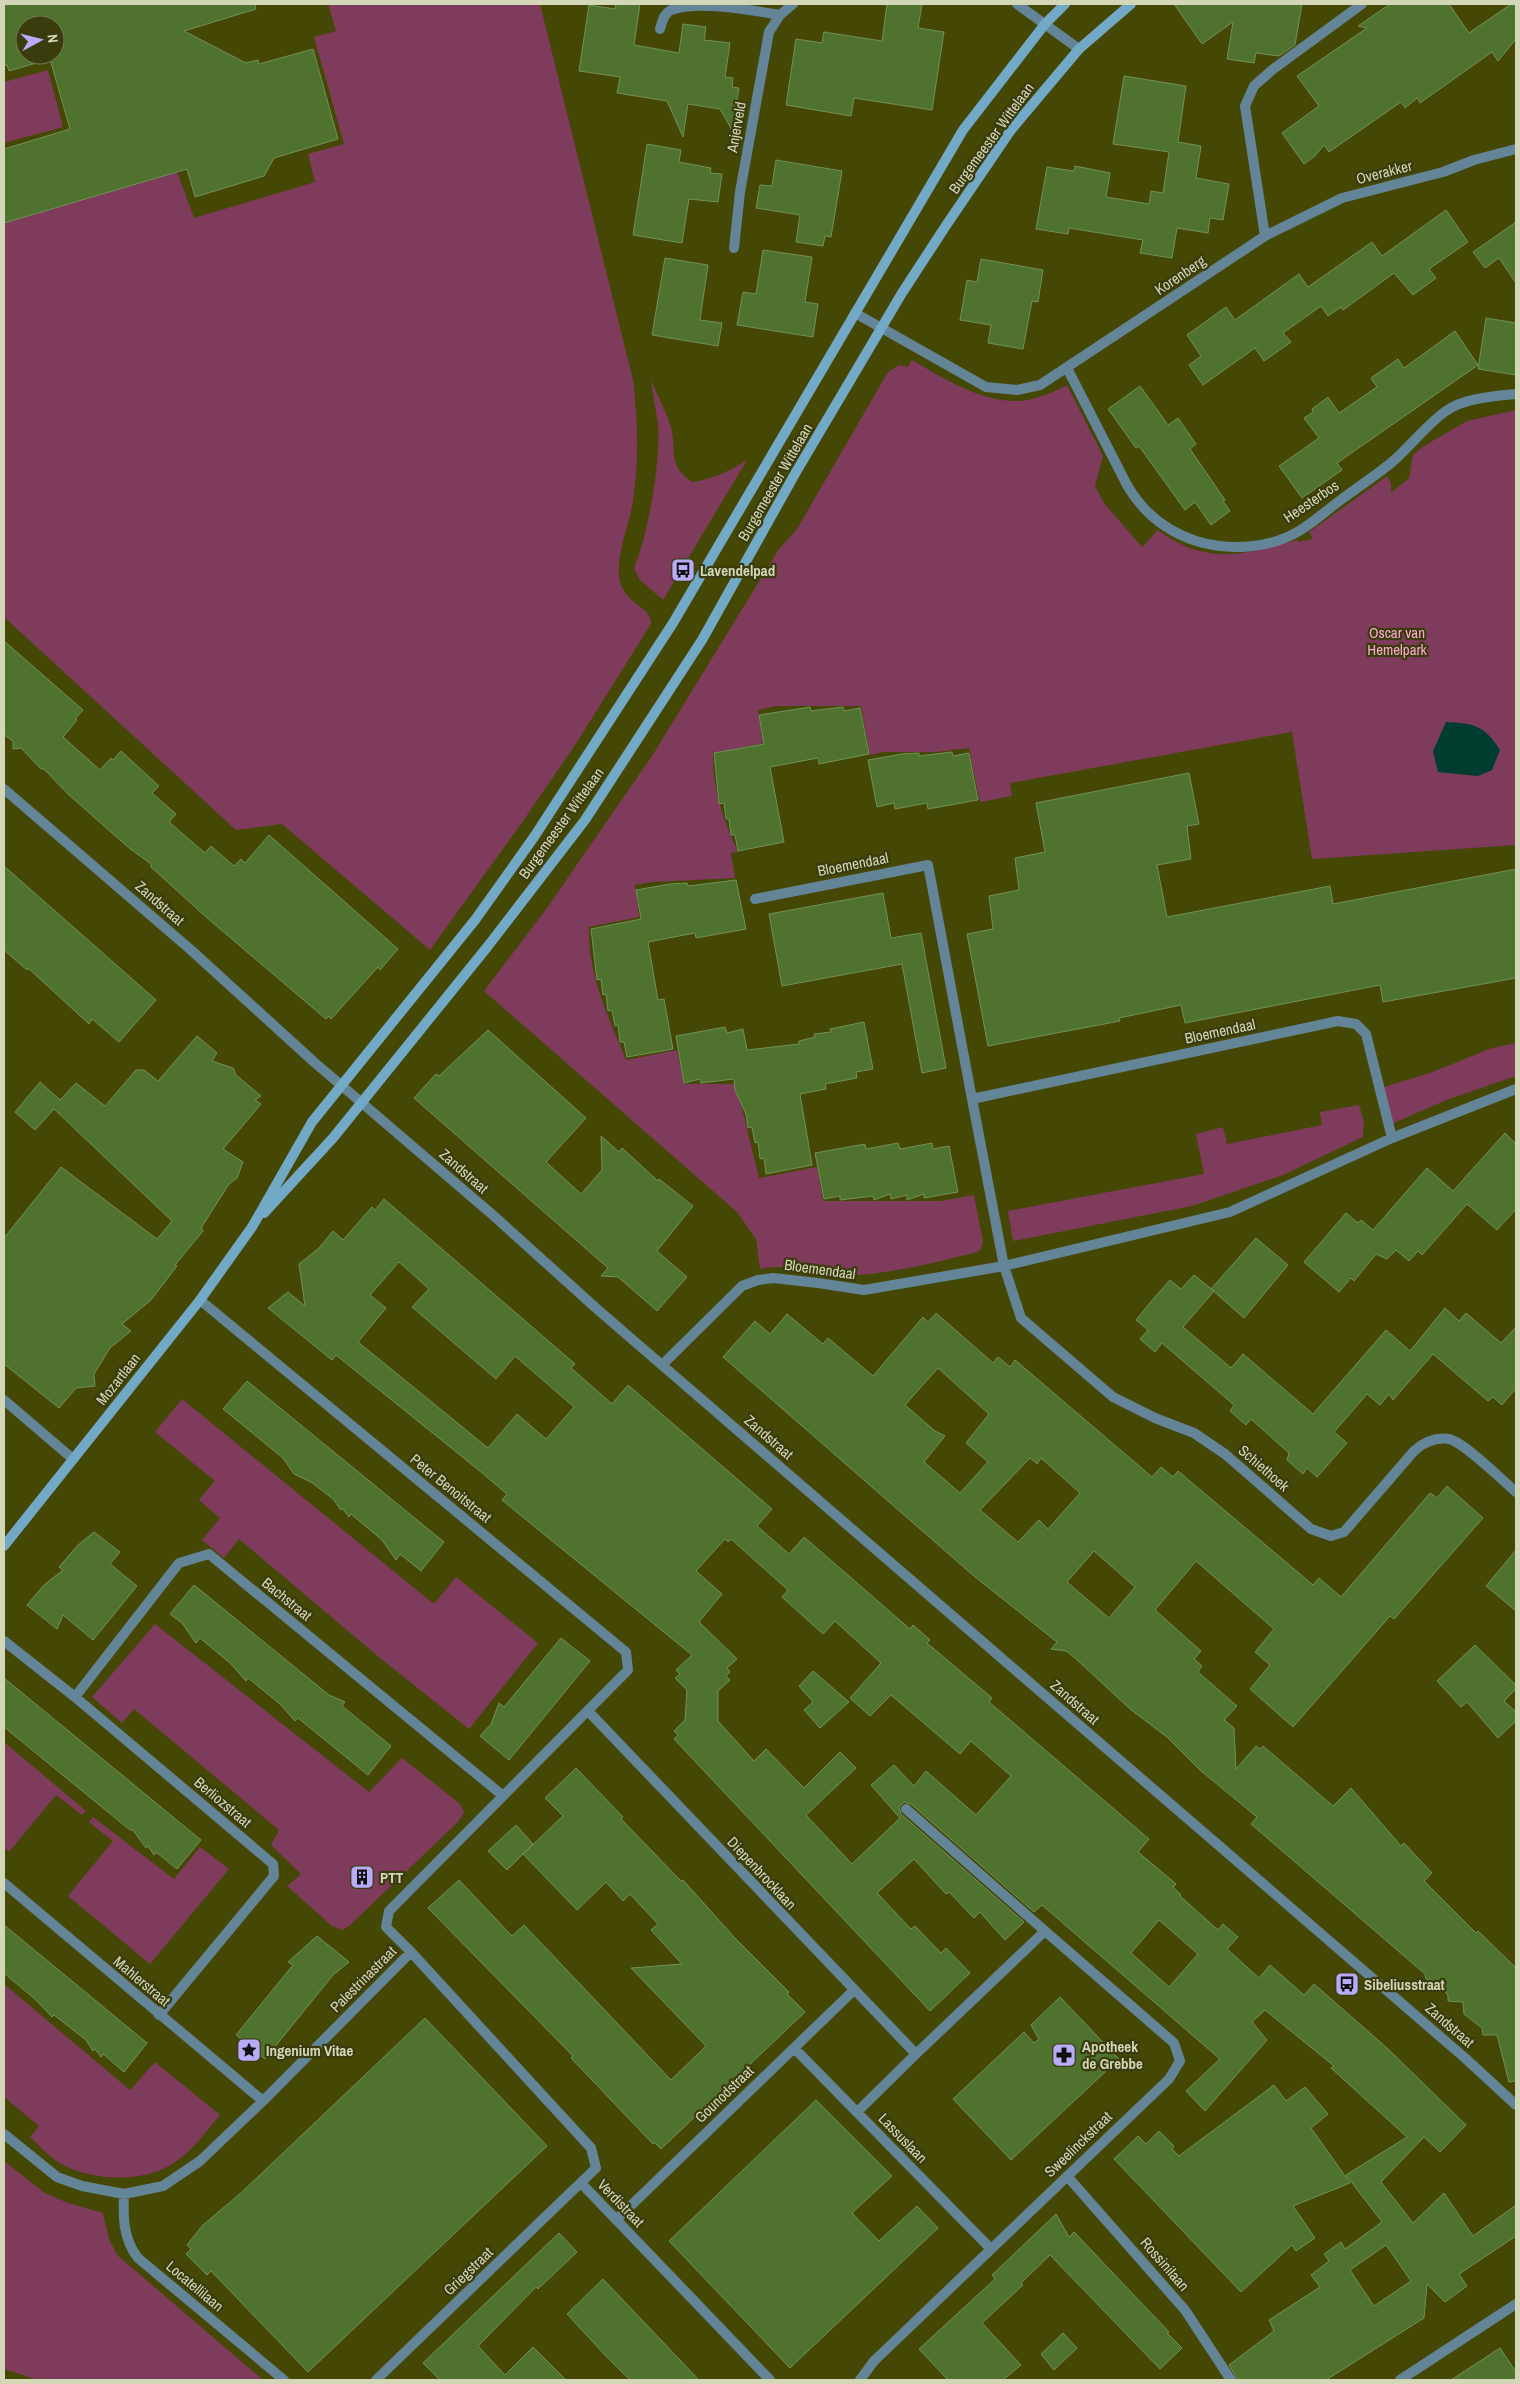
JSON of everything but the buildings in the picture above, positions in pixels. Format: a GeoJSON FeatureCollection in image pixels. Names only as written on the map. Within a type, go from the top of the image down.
{"type":"FeatureCollection","features":[{"type":"Feature","properties":{"kind":"street"},"geometry":{"type":"LineString","coordinates":[[660,29],[663,18],[670,10],[686,6],[707,4],[780,15]]}},
{"type":"Feature","properties":{"kind":"street","name":"Anjerveld"},"geometry":{"type":"LineString","coordinates":[[734,248],[740,192],[769,32],[780,15],[793,4]]}},
{"type":"Feature","properties":{"kind":"street"},"geometry":{"type":"LineString","coordinates":[[1018,4],[1078,49]]}},
{"type":"Feature","properties":{"kind":"street","name":"Burgemeester Wittelaan"},"geometry":{"type":"LineString","coordinates":[[342,1085],[384,1030],[475,920],[534,837],[673,623],[963,130],[1045,24],[1065,4]]}},
{"type":"Feature","properties":{"kind":"street","name":"Burgemeester Wittelaan"},"geometry":{"type":"LineString","coordinates":[[362,1102],[488,946],[585,820],[702,640],[796,472],[881,328],[947,224],[1011,130],[1078,49],[1130,4]]}},
{"type":"Feature","properties":{"kind":"street"},"geometry":{"type":"LineString","coordinates":[[1265,236],[1245,106],[1254,86],[1272,70],[1362,4]]}},
{"type":"Feature","properties":{"kind":"street","name":"Overakker"},"geometry":{"type":"LineString","coordinates":[[1265,236],[1342,198],[1443,172],[1474,160],[1516,149]]}},
{"type":"Feature","properties":{"kind":"street","name":"Korenberg"},"geometry":{"type":"LineString","coordinates":[[855,313],[986,387],[1017,390],[1040,385],[1265,236]]}},
{"type":"Feature","properties":{"kind":"street","name":"Heesterbos"},"geometry":{"type":"LineString","coordinates":[[1067,368],[1131,492],[1149,514],[1163,526],[1212,546],[1252,546],[1275,541],[1299,531],[1391,463],[1448,410],[1483,398],[1516,394]]}},
{"type":"Feature","properties":{"kind":"street","name":"Zandstraat"},"geometry":{"type":"LineString","coordinates":[[4,789],[191,950],[386,1125],[402,1136],[662,1364],[1465,2058],[1516,2105]]}},
{"type":"Feature","properties":{"kind":"street","name":"Bloemendaal"},"geometry":{"type":"LineString","coordinates":[[755,899],[928,865],[1004,1266]]}},
{"type":"Feature","properties":{"kind":"street","name":"Bloemendaal"},"geometry":{"type":"LineString","coordinates":[[972,1099],[1338,1021],[1356,1024],[1366,1034],[1392,1138]]}},
{"type":"Feature","properties":{"kind":"street","name":"Mozartlaan"},"geometry":{"type":"LineString","coordinates":[[4,1546],[200,1300],[252,1227],[312,1122],[342,1085]]}},
{"type":"Feature","properties":{"kind":"street","name":"Bloemendaal"},"geometry":{"type":"LineString","coordinates":[[662,1364],[742,1286],[758,1280],[773,1278],[864,1290],[1004,1266],[1230,1212],[1392,1138],[1516,1089]]}},
{"type":"Feature","properties":{"kind":"street","name":"Mozartlaan"},"geometry":{"type":"LineString","coordinates":[[252,1227],[333,1138],[362,1102]]}},
{"type":"Feature","properties":{"kind":"street","name":"Schiethoek"},"geometry":{"type":"LineString","coordinates":[[1004,1266],[1021,1318],[1113,1397],[1155,1418],[1194,1433],[1225,1454],[1311,1529],[1331,1536],[1344,1532],[1414,1451],[1425,1442],[1436,1440],[1450,1439],[1465,1448],[1516,1492]]}},
{"type":"Feature","properties":{"kind":"street","name":"Peter Benoitstraat"},"geometry":{"type":"LineString","coordinates":[[200,1300],[626,1652],[628,1670],[588,1711]]}},
{"type":"Feature","properties":{"kind":"street"},"geometry":{"type":"LineString","coordinates":[[4,1400],[74,1459]]}},
{"type":"Feature","properties":{"kind":"street","name":"Bachstraat"},"geometry":{"type":"LineString","coordinates":[[75,1697],[179,1563],[209,1554],[502,1795]]}},
{"type":"Feature","properties":{"kind":"street","name":"Berliozstraat"},"geometry":{"type":"LineString","coordinates":[[4,1641],[75,1697],[273,1864],[274,1876],[159,2015]]}},
{"type":"Feature","properties":{"kind":"street","name":"Palestrinastraat"},"geometry":{"type":"LineString","coordinates":[[124,2194],[163,2186],[200,2161],[263,2102],[411,1952],[386,1927],[388,1911],[588,1711]]}},
{"type":"Feature","properties":{"kind":"street","name":"Diepenbrocklaan"},"geometry":{"type":"LineString","coordinates":[[588,1711],[853,1991],[916,2054]]}},
{"type":"Feature","properties":{"kind":"street"},"geometry":{"type":"LineString","coordinates":[[857,2112],[1045,1931],[906,1809]]}},
{"type":"Feature","properties":{"kind":"street","name":"Mahlerstraat"},"geometry":{"type":"LineString","coordinates":[[4,1883],[263,2102]]}},
{"type":"Feature","properties":{"kind":"street","name":"Sweelinckstraat"},"geometry":{"type":"LineString","coordinates":[[865,2378],[874,2361],[1169,2078],[1180,2061],[1174,2043],[1045,1931]]}},
{"type":"Feature","properties":{"kind":"street","name":"Verdistraat"},"geometry":{"type":"LineString","coordinates":[[411,1952],[591,2148],[596,2168],[581,2183],[770,2380]]}},
{"type":"Feature","properties":{"kind":"street","name":"Gounodstraat"},"geometry":{"type":"LineString","coordinates":[[616,2220],[853,1991]]}},
{"type":"Feature","properties":{"kind":"street","name":"Lassuslaan"},"geometry":{"type":"LineString","coordinates":[[794,2048],[991,2250]]}},
{"type":"Feature","properties":{"kind":"street"},"geometry":{"type":"LineString","coordinates":[[4,2134],[57,2177],[82,2186],[124,2194]]}},
{"type":"Feature","properties":{"kind":"street","name":"Rossinilaan"},"geometry":{"type":"LineString","coordinates":[[1067,2176],[1185,2310],[1231,2380]]}},
{"type":"Feature","properties":{"kind":"street","name":"Griegstraat"},"geometry":{"type":"LineString","coordinates":[[376,2380],[581,2183]]}},
{"type":"Feature","properties":{"kind":"street","name":"Locatellilaan"},"geometry":{"type":"LineString","coordinates":[[124,2194],[123,2218],[129,2246],[138,2258],[284,2380]]}},
{"type":"Feature","properties":{"kind":"street"},"geometry":{"type":"LineString","coordinates":[[1400,2380],[1516,2304]]}},
{"type":"Feature","properties":{"kind":"green space"},"geometry":{"type":"Polygon","coordinates":[[[328,4],[540,4],[633,380],[635,396],[637,441],[635,486],[620,557],[619,576],[625,593],[647,613],[651,624],[577,742],[521,824],[430,950],[282,824],[236,830],[4,617],[4,223],[177,172],[194,218],[315,182],[308,154],[344,144],[314,37],[336,31],[328,4]]]}},
{"type":"Feature","properties":{"kind":"green space"},"geometry":{"type":"Polygon","coordinates":[[[48,70],[63,127],[4,143],[4,82],[48,70]]]}},
{"type":"Feature","properties":{"kind":"green space","name":"Oscar van Hemelpark"},"geometry":{"type":"Polygon","coordinates":[[[912,360],[963,388],[977,394],[1006,401],[1032,399],[1067,385],[1103,456],[1095,486],[1104,503],[1142,547],[1158,530],[1192,549],[1209,553],[1242,553],[1297,540],[1298,542],[1313,539],[1309,532],[1387,476],[1391,483],[1391,493],[1409,478],[1413,455],[1424,446],[1467,421],[1516,410],[1516,845],[1312,859],[1292,732],[1010,783],[1012,796],[980,802],[969,748],[936,752],[884,752],[870,755],[861,706],[776,706],[758,710],[763,743],[713,753],[714,779],[720,804],[738,852],[731,853],[735,878],[652,882],[635,885],[639,917],[589,927],[589,944],[595,979],[606,1012],[626,1060],[677,1050],[684,1084],[736,1084],[759,1178],[817,1167],[823,1201],[941,1201],[974,1195],[983,1242],[980,1250],[977,1252],[911,1268],[860,1275],[833,1274],[783,1267],[760,1269],[756,1239],[737,1212],[484,991],[547,908],[652,756],[779,549],[797,529],[888,372],[899,365],[908,367],[912,360]]]}},
{"type":"Feature","properties":{"kind":"green space"},"geometry":{"type":"Polygon","coordinates":[[[651,380],[667,415],[673,436],[674,457],[679,470],[684,476],[692,482],[707,479],[747,460],[663,600],[639,579],[634,568],[649,518],[657,458],[658,425],[651,380]]]}},
{"type":"Feature","properties":{"kind":"green space"},"geometry":{"type":"Polygon","coordinates":[[[1516,1043],[1516,1076],[1449,1099],[1389,1125],[1381,1088],[1430,1073],[1492,1048],[1516,1043]]]}},
{"type":"Feature","properties":{"kind":"green space"},"geometry":{"type":"Polygon","coordinates":[[[1359,1105],[1364,1122],[1363,1137],[1283,1175],[1192,1206],[1013,1241],[1008,1211],[1204,1174],[1196,1134],[1223,1127],[1227,1144],[1322,1125],[1320,1112],[1359,1105]]]}},
{"type":"Feature","properties":{"kind":"green space"},"geometry":{"type":"Polygon","coordinates":[[[182,1399],[434,1604],[456,1577],[538,1643],[469,1729],[380,1658],[239,1539],[224,1558],[202,1540],[220,1518],[199,1500],[215,1481],[155,1432],[182,1399]]]}},
{"type":"Feature","properties":{"kind":"green space"},"geometry":{"type":"Polygon","coordinates":[[[155,1624],[369,1792],[402,1758],[460,1804],[464,1813],[458,1822],[349,1926],[342,1930],[332,1926],[287,1886],[301,1874],[271,1845],[279,1830],[134,1709],[122,1723],[92,1697],[155,1624]]]}},
{"type":"Feature","properties":{"kind":"green space"},"geometry":{"type":"Polygon","coordinates":[[[4,1742],[86,1811],[82,1815],[56,1795],[9,1852],[4,1847],[4,1742]]]}},
{"type":"Feature","properties":{"kind":"green space"},"geometry":{"type":"Polygon","coordinates":[[[93,1817],[174,1879],[200,1847],[229,1869],[150,1964],[68,1896],[113,1841],[89,1822],[93,1817]]]}},
{"type":"Feature","properties":{"kind":"green space"},"geometry":{"type":"Polygon","coordinates":[[[4,1984],[130,2090],[155,2062],[220,2115],[181,2158],[154,2173],[128,2177],[102,2176],[76,2171],[60,2163],[30,2137],[39,2126],[4,2097],[4,1984]]]}},
{"type":"Feature","properties":{"kind":"green space"},"geometry":{"type":"Polygon","coordinates":[[[4,2161],[45,2193],[68,2203],[103,2213],[109,2239],[117,2255],[263,2380],[38,2380],[4,2369],[4,2161]]]}},
{"type":"Feature","properties":{"kind":"water"},"geometry":{"type":"Polygon","coordinates":[[[1446,722],[1464,723],[1478,727],[1495,742],[1500,750],[1492,770],[1478,776],[1438,772],[1433,751],[1446,722]]]}},
{"type":"Feature","properties":{"kind":"place","name":"Lavendelpad"},"geometry":{"type":"Point","coordinates":[683,570]}},
{"type":"Feature","properties":{"kind":"place","name":"PTT"},"geometry":{"type":"Point","coordinates":[362,1877]}},
{"type":"Feature","properties":{"kind":"place","name":"Sibeliusstraat"},"geometry":{"type":"Point","coordinates":[1347,1984]}},
{"type":"Feature","properties":{"kind":"place","name":"Ingenium Vitae"},"geometry":{"type":"Point","coordinates":[249,2050]}},
{"type":"Feature","properties":{"kind":"place","name":"Apotheek de Grebbe"},"geometry":{"type":"Point","coordinates":[1064,2055]}}]}
